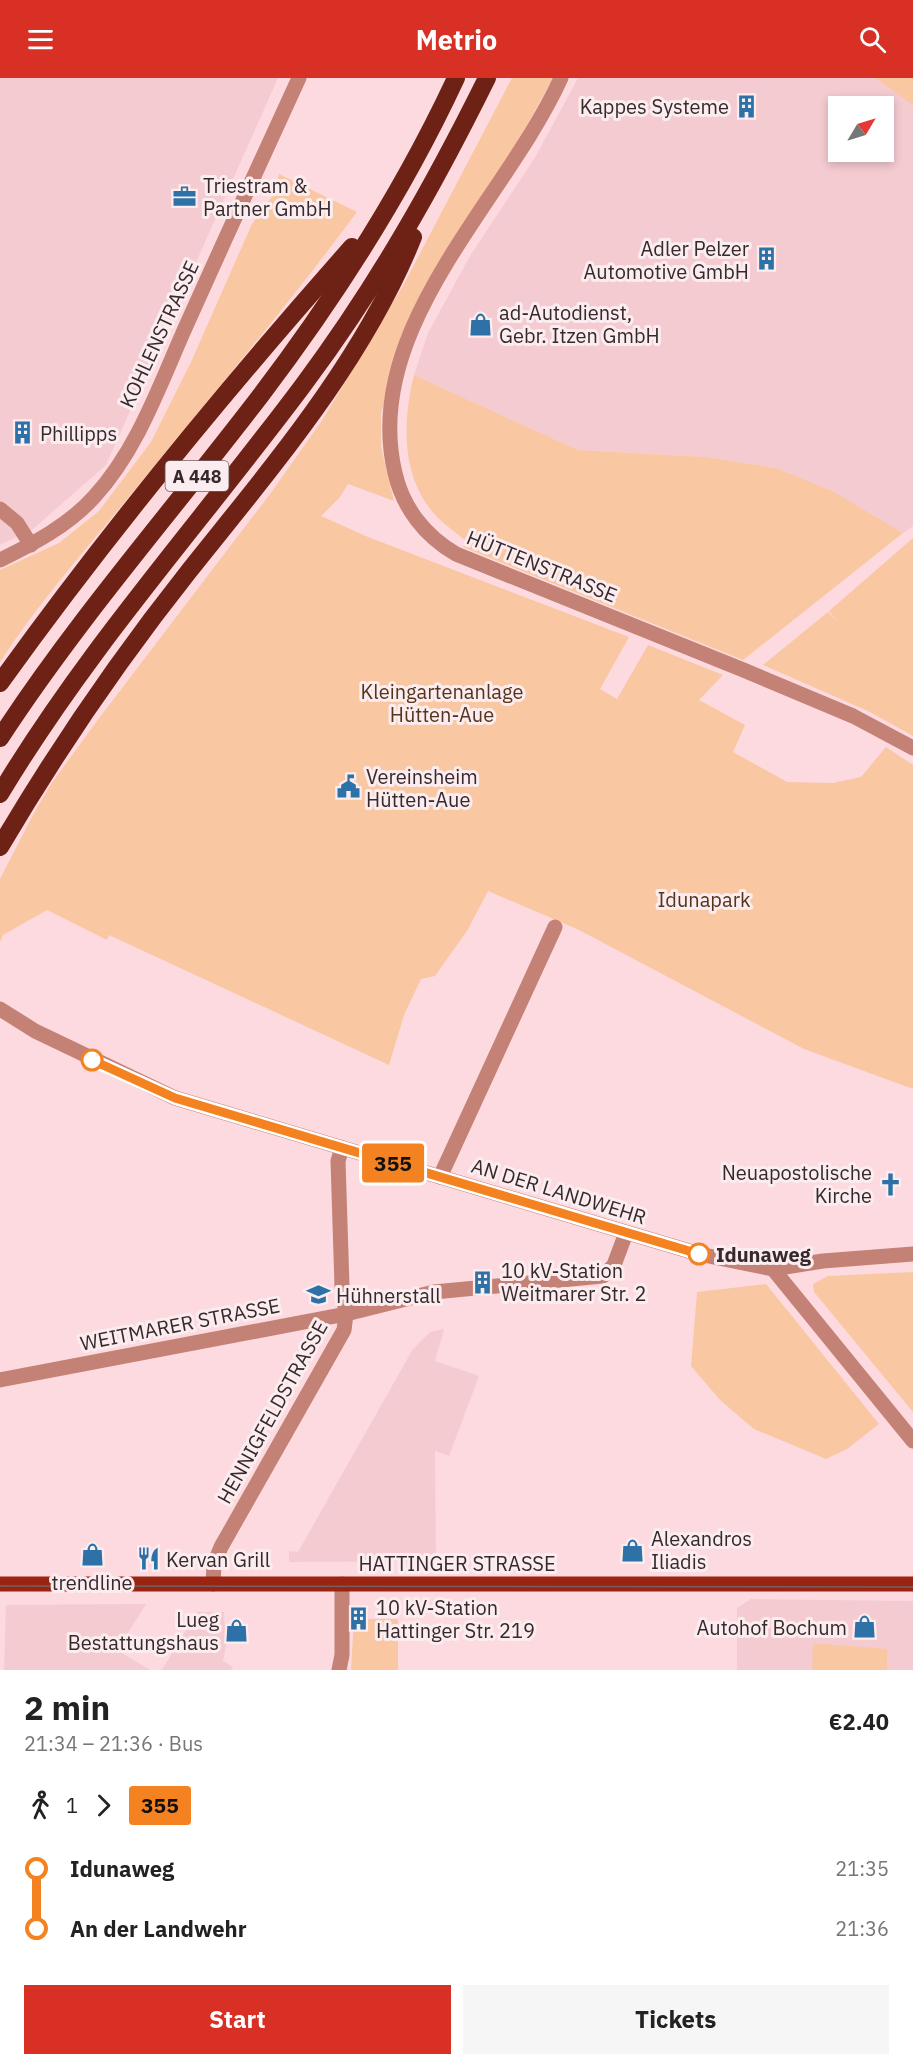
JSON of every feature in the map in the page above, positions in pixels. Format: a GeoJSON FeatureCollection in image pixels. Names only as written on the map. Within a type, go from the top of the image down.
{"type":"FeatureCollection","features":[{"type":"Feature","properties":{"kind":"highway","name":"A 448"},"geometry":{"type":"LineString","coordinates":[[0,738],[68,638],[299,343],[387,207],[456,78]]}},
{"type":"Feature","properties":{"kind":"highway","name":"A 448"},"geometry":{"type":"LineString","coordinates":[[0,794],[77,674],[317,367],[379,277],[436,180],[487,78]]}},
{"type":"Feature","properties":{"kind":"highway"},"geometry":{"type":"LineString","coordinates":[[0,846],[74,725],[136,640],[306,422],[399,273],[436,180]]}},
{"type":"Feature","properties":{"kind":"highway"},"geometry":{"type":"LineString","coordinates":[[0,683],[65,594],[191,433],[387,207]]}},
{"type":"Feature","properties":{"kind":"main road","name":"HATTINGER STRASSE"},"geometry":{"type":"LineString","coordinates":[[0,1584],[913,1584]]}},
{"type":"Feature","properties":{"kind":"street","name":"KOHLENSTRASSE"},"geometry":{"type":"LineString","coordinates":[[0,560],[31,545],[67,520],[93,498],[112,475],[130,445],[299,78]]}},
{"type":"Feature","properties":{"kind":"street","name":"HÜTTENSTRASSE"},"geometry":{"type":"LineString","coordinates":[[561,78],[526,142],[429,295],[411,333],[396,379],[390,411],[390,454],[404,502],[434,539],[463,558],[853,716],[913,748]]}},
{"type":"Feature","properties":{"kind":"street"},"geometry":{"type":"LineString","coordinates":[[0,509],[17,523],[31,545]]}},
{"type":"Feature","properties":{"kind":"street"},"geometry":{"type":"LineString","coordinates":[[440,1177],[555,927]]}},
{"type":"Feature","properties":{"kind":"street","name":"AN DER LANDWEHR"},"geometry":{"type":"LineString","coordinates":[[0,1009],[35,1031],[175,1098],[699,1254],[773,1269],[823,1261],[913,1254]]}},
{"type":"Feature","properties":{"kind":"street","name":"AN DER LANDWEHR"},"geometry":{"type":"LineString","coordinates":[[0,1020],[35,1031]]}},
{"type":"Feature","properties":{"kind":"street","name":"HENNIGFELDSTRASSE"},"geometry":{"type":"LineString","coordinates":[[213,1584],[214,1564],[221,1547],[344,1330],[346,1314],[342,1286],[338,1161],[342,1148]]}},
{"type":"Feature","properties":{"kind":"street","name":"WEITMARER STRASSE"},"geometry":{"type":"LineString","coordinates":[[0,1380],[346,1314],[434,1292],[603,1276],[614,1265],[626,1233]]}},
{"type":"Feature","properties":{"kind":"street"},"geometry":{"type":"LineString","coordinates":[[773,1269],[913,1441]]}},
{"type":"Feature","properties":{"kind":"street"},"geometry":{"type":"LineString","coordinates":[[339,1670],[342,1655],[342,1584]]}},
{"type":"Feature","properties":{"kind":"shaded area"},"geometry":{"type":"Polygon","coordinates":[[[0,78],[278,78],[106,465],[33,529],[0,545],[0,78]]]}},
{"type":"Feature","properties":{"kind":"shaded area"},"geometry":{"type":"Polygon","coordinates":[[[578,78],[913,78],[913,526],[903,533],[833,491],[776,468],[706,457],[578,450],[414,375],[428,333],[470,256],[536,156],[578,78]]]}},
{"type":"Feature","properties":{"kind":"shaded area"},"geometry":{"type":"Polygon","coordinates":[[[444,1329],[435,1361],[479,1376],[449,1456],[435,1451],[436,1561],[289,1562],[289,1551],[298,1552],[413,1349],[430,1332],[444,1329]]]}},
{"type":"Feature","properties":{"kind":"shaded area"},"geometry":{"type":"Polygon","coordinates":[[[751,1599],[913,1601],[913,1670],[887,1670],[887,1650],[814,1643],[812,1670],[737,1670],[737,1608],[751,1599]]]}},
{"type":"Feature","properties":{"kind":"shaded area"},"geometry":{"type":"Polygon","coordinates":[[[146,1604],[117,1650],[150,1670],[4,1670],[6,1605],[146,1604]]]}},
{"type":"Feature","properties":{"kind":"shaded area"},"geometry":{"type":"Polygon","coordinates":[[[197,1612],[224,1612],[226,1646],[223,1661],[233,1667],[231,1670],[162,1670],[197,1612]]]}},
{"type":"Feature","properties":{"kind":"green space"},"geometry":{"type":"Polygon","coordinates":[[[512,78],[553,78],[505,165],[419,299],[401,336],[381,414],[381,447],[394,501],[348,484],[340,497],[321,516],[368,537],[629,637],[600,689],[617,699],[648,645],[723,675],[699,700],[745,725],[733,752],[787,782],[833,783],[861,777],[886,747],[913,765],[913,1089],[804,1049],[579,930],[488,891],[467,931],[435,976],[421,979],[404,1015],[389,1065],[109,935],[107,940],[47,910],[3,935],[0,942],[0,879],[51,784],[270,494],[321,422],[404,284],[512,78]]]}},
{"type":"Feature","properties":{"kind":"green space"},"geometry":{"type":"Polygon","coordinates":[[[875,78],[913,78],[913,105],[875,78]]]}},
{"type":"Feature","properties":{"kind":"green space"},"geometry":{"type":"Polygon","coordinates":[[[279,174],[357,212],[271,323],[59,581],[0,662],[0,570],[59,543],[99,511],[151,442],[191,362],[252,224],[274,194],[279,174]]]}},
{"type":"Feature","properties":{"kind":"green space"},"geometry":{"type":"Polygon","coordinates":[[[414,375],[578,450],[706,457],[776,468],[833,491],[903,533],[743,660],[463,547],[466,541],[437,517],[425,502],[411,468],[407,450],[407,412],[414,375]]]}},
{"type":"Feature","properties":{"kind":"green space"},"geometry":{"type":"Polygon","coordinates":[[[913,538],[913,736],[870,712],[763,665],[828,612],[837,621],[829,611],[913,538]]]}},
{"type":"Feature","properties":{"kind":"green space"},"geometry":{"type":"Polygon","coordinates":[[[913,1272],[913,1412],[814,1292],[813,1284],[828,1276],[913,1272]]]}},
{"type":"Feature","properties":{"kind":"green space"},"geometry":{"type":"Polygon","coordinates":[[[766,1284],[879,1424],[847,1449],[826,1459],[754,1429],[720,1400],[691,1366],[697,1292],[766,1284]]]}},
{"type":"Feature","properties":{"kind":"green space"},"geometry":{"type":"Polygon","coordinates":[[[354,1619],[398,1619],[398,1670],[351,1670],[354,1619]]]}},
{"type":"Feature","properties":{"kind":"green space"},"geometry":{"type":"Polygon","coordinates":[[[813,1643],[887,1649],[887,1670],[812,1670],[813,1643]]]}},
{"type":"Feature","properties":{"kind":"tram line"},"geometry":{"type":"LineString","coordinates":[[0,1586],[913,1587]]}},
{"type":"Feature","properties":{"kind":"bus line","name":"355"},"geometry":{"type":"LineString","coordinates":[[92,1060],[175,1098],[699,1254]]}},
{"type":"Feature","properties":{"kind":"place","name":"Kappes Systeme"},"geometry":{"type":"Point","coordinates":[747,106]}},
{"type":"Feature","properties":{"kind":"place","name":"Triestram & Partner GmbH"},"geometry":{"type":"Point","coordinates":[185,197]}},
{"type":"Feature","properties":{"kind":"place","name":"Adler Pelzer Automotive GmbH"},"geometry":{"type":"Point","coordinates":[767,259]}},
{"type":"Feature","properties":{"kind":"place","name":"ad-Autodienst, Gebr. Itzen GmbH"},"geometry":{"type":"Point","coordinates":[481,324]}},
{"type":"Feature","properties":{"kind":"place","name":"Phillipps"},"geometry":{"type":"Point","coordinates":[22,433]}},
{"type":"Feature","properties":{"kind":"place","name":"Vereinsheim Hütten-Aue"},"geometry":{"type":"Point","coordinates":[348,787]}},
{"type":"Feature","properties":{"kind":"place","name":"Neuapostolische Kirche"},"geometry":{"type":"Point","coordinates":[890,1184]}},
{"type":"Feature","properties":{"kind":"place","name":"Idunaweg"},"geometry":{"type":"Point","coordinates":[699,1254]}},
{"type":"Feature","properties":{"kind":"place","name":"10 kV-Station Weitmarer Str. 2"},"geometry":{"type":"Point","coordinates":[483,1282]}},
{"type":"Feature","properties":{"kind":"place","name":"Hühnerstall"},"geometry":{"type":"Point","coordinates":[318,1295]}},
{"type":"Feature","properties":{"kind":"place","name":"Alexandros Iliadis"},"geometry":{"type":"Point","coordinates":[633,1550]}},
{"type":"Feature","properties":{"kind":"place","name":"trendline"},"geometry":{"type":"Point","coordinates":[92,1555]}},
{"type":"Feature","properties":{"kind":"place","name":"Kervan Grill"},"geometry":{"type":"Point","coordinates":[148,1559]}},
{"type":"Feature","properties":{"kind":"place","name":"10 kV-Station Hattinger Str. 219"},"geometry":{"type":"Point","coordinates":[358,1618]}},
{"type":"Feature","properties":{"kind":"place","name":"Autohof Bochum"},"geometry":{"type":"Point","coordinates":[865,1627]}},
{"type":"Feature","properties":{"kind":"place","name":"Lueg Bestattungshaus"},"geometry":{"type":"Point","coordinates":[237,1631]}},
{"type":"Feature","properties":{"kind":"park label","name":"Kleingartenanlage Hütten-Aue"},"geometry":{"type":"Point","coordinates":[442,702]}},
{"type":"Feature","properties":{"kind":"park label","name":"Idunapark"},"geometry":{"type":"Point","coordinates":[704,899]}}]}
